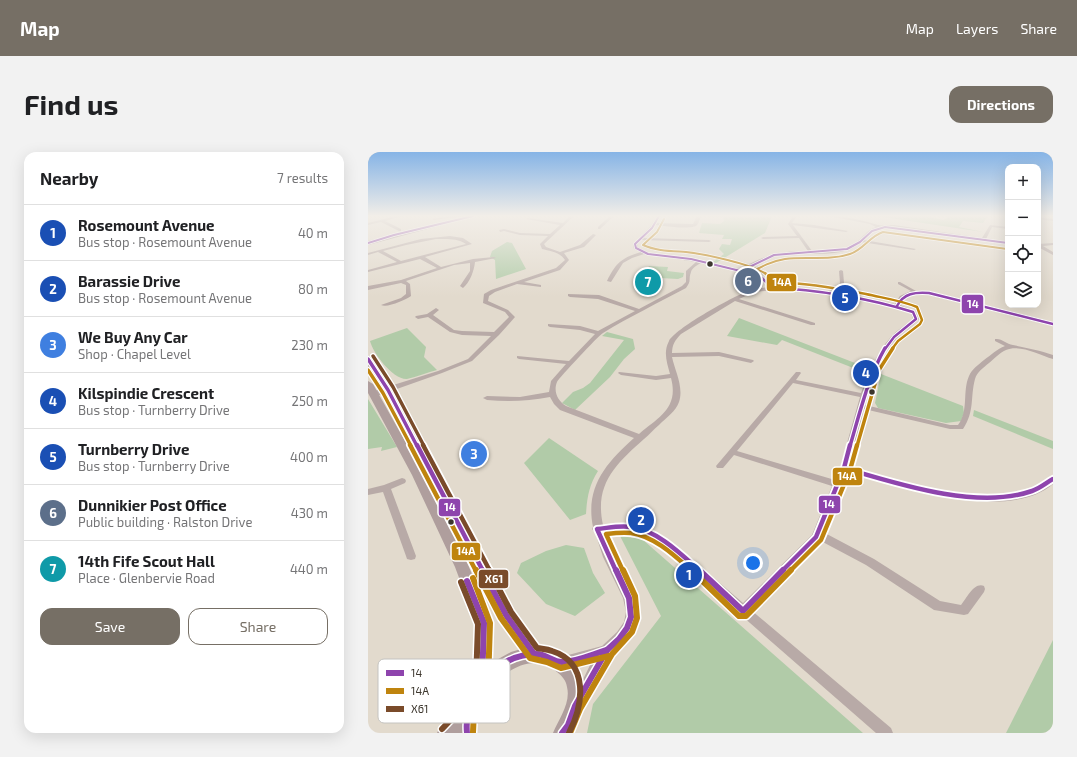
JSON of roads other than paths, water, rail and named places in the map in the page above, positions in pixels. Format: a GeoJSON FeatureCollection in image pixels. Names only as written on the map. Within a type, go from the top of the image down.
{"type":"FeatureCollection","features":[{"type":"Feature","properties":{"kind":"main road"},"geometry":{"type":"LineString","coordinates":[[368,359],[388,390],[506,615],[534,654]]}},
{"type":"Feature","properties":{"kind":"main road"},"geometry":{"type":"LineString","coordinates":[[371,389],[421,482],[462,567],[484,623],[483,659]]}},
{"type":"Feature","properties":{"kind":"main road"},"geometry":{"type":"LineString","coordinates":[[510,660],[520,656],[534,654],[549,656],[561,662],[571,673],[576,688],[575,706],[566,730]]}},
{"type":"Feature","properties":{"kind":"main road"},"geometry":{"type":"LineString","coordinates":[[446,733],[456,723]]}},
{"type":"Feature","properties":{"kind":"main road"},"geometry":{"type":"LineString","coordinates":[[467,723],[467,733]]}},
{"type":"Feature","properties":{"kind":"street"},"geometry":{"type":"LineString","coordinates":[[368,254],[413,243]]}},
{"type":"Feature","properties":{"kind":"street"},"geometry":{"type":"LineString","coordinates":[[368,271],[470,244],[469,243]]}},
{"type":"Feature","properties":{"kind":"street"},"geometry":{"type":"LineString","coordinates":[[371,389],[388,390],[470,360],[512,317],[509,312],[503,308],[489,305],[485,302],[484,298],[486,295],[517,282],[558,269],[567,260],[564,255],[546,249],[542,246],[543,243]]}},
{"type":"Feature","properties":{"kind":"street"},"geometry":{"type":"LineString","coordinates":[[560,253],[582,246],[585,243]]}},
{"type":"Feature","properties":{"kind":"street"},"geometry":{"type":"LineString","coordinates":[[636,243],[635,246],[644,253]]}},
{"type":"Feature","properties":{"kind":"street"},"geometry":{"type":"LineString","coordinates":[[803,243],[811,252]]}},
{"type":"Feature","properties":{"kind":"street"},"geometry":{"type":"LineString","coordinates":[[741,271],[763,259],[775,255],[833,252],[848,249],[858,243]]}},
{"type":"Feature","properties":{"kind":"street"},"geometry":{"type":"LineString","coordinates":[[876,243],[914,249]]}},
{"type":"Feature","properties":{"kind":"street"},"geometry":{"type":"LineString","coordinates":[[1041,245],[1053,244]]}},
{"type":"Feature","properties":{"kind":"street"},"geometry":{"type":"LineString","coordinates":[[1041,247],[1053,254]]}},
{"type":"Feature","properties":{"kind":"street"},"geometry":{"type":"LineString","coordinates":[[379,251],[400,262]]}},
{"type":"Feature","properties":{"kind":"street"},"geometry":{"type":"LineString","coordinates":[[609,281],[619,264],[628,258],[644,253],[700,261],[757,275],[772,288]]}},
{"type":"Feature","properties":{"kind":"street"},"geometry":{"type":"LineString","coordinates":[[421,257],[440,268]]}},
{"type":"Feature","properties":{"kind":"street"},"geometry":{"type":"LineString","coordinates":[[368,288],[402,281],[440,268],[473,260],[494,258]]}},
{"type":"Feature","properties":{"kind":"street"},"geometry":{"type":"LineString","coordinates":[[463,286],[472,271],[473,260]]}},
{"type":"Feature","properties":{"kind":"street"},"geometry":{"type":"LineString","coordinates":[[641,438],[563,408],[557,404],[552,394],[554,381],[599,333],[684,287],[688,282],[687,274],[690,268],[700,261]]}},
{"type":"Feature","properties":{"kind":"street"},"geometry":{"type":"LineString","coordinates":[[836,295],[843,285],[844,279],[841,271]]}},
{"type":"Feature","properties":{"kind":"street"},"geometry":{"type":"LineString","coordinates":[[384,305],[403,299],[408,295],[408,284],[402,281]]}},
{"type":"Feature","properties":{"kind":"street"},"geometry":{"type":"LineString","coordinates":[[517,282],[541,287]]}},
{"type":"Feature","properties":{"kind":"street"},"geometry":{"type":"LineString","coordinates":[[900,283],[914,292]]}},
{"type":"Feature","properties":{"kind":"street"},"geometry":{"type":"LineString","coordinates":[[575,706],[607,650],[619,639],[627,628],[631,617],[629,598],[597,530],[596,506],[600,484],[610,466],[672,408],[676,401],[676,388],[669,355],[669,344],[675,336],[734,299],[754,291],[772,288],[796,289],[836,295],[897,306],[913,312],[916,319],[894,337],[885,348],[874,368],[864,396],[844,468],[836,484],[816,537],[743,611]]}},
{"type":"Feature","properties":{"kind":"street"},"geometry":{"type":"LineString","coordinates":[[897,306],[899,299],[905,294],[914,292],[930,292],[1053,324]]}},
{"type":"Feature","properties":{"kind":"street"},"geometry":{"type":"LineString","coordinates":[[570,295],[599,297],[639,311]]}},
{"type":"Feature","properties":{"kind":"street"},"geometry":{"type":"LineString","coordinates":[[734,299],[813,324]]}},
{"type":"Feature","properties":{"kind":"street"},"geometry":{"type":"LineString","coordinates":[[418,317],[429,315],[436,310]]}},
{"type":"Feature","properties":{"kind":"street"},"geometry":{"type":"LineString","coordinates":[[429,315],[452,330],[462,333],[497,334]]}},
{"type":"Feature","properties":{"kind":"street"},"geometry":{"type":"LineString","coordinates":[[550,325],[580,328],[599,333]]}},
{"type":"Feature","properties":{"kind":"street"},"geometry":{"type":"LineString","coordinates":[[997,340],[1011,347],[1029,349],[1053,357]]}},
{"type":"Feature","properties":{"kind":"street"},"geometry":{"type":"LineString","coordinates":[[862,406],[950,428],[960,427],[966,421],[971,379],[974,372],[1003,349],[1011,347]]}},
{"type":"Feature","properties":{"kind":"street"},"geometry":{"type":"LineString","coordinates":[[669,355],[719,354],[751,361]]}},
{"type":"Feature","properties":{"kind":"street"},"geometry":{"type":"LineString","coordinates":[[519,357],[570,363]]}},
{"type":"Feature","properties":{"kind":"street"},"geometry":{"type":"LineString","coordinates":[[621,373],[656,378],[674,376]]}},
{"type":"Feature","properties":{"kind":"street"},"geometry":{"type":"LineString","coordinates":[[720,466],[798,373]]}},
{"type":"Feature","properties":{"kind":"street"},"geometry":{"type":"LineString","coordinates":[[791,380],[864,396]]}},
{"type":"Feature","properties":{"kind":"street"},"geometry":{"type":"LineString","coordinates":[[487,398],[526,400],[552,394]]}},
{"type":"Feature","properties":{"kind":"street"},"geometry":{"type":"LineString","coordinates":[[732,452],[836,484]]}},
{"type":"Feature","properties":{"kind":"street"},"geometry":{"type":"LineString","coordinates":[[844,468],[921,490],[955,496],[995,497],[1020,495],[1036,491],[1053,479]]}},
{"type":"Feature","properties":{"kind":"street"},"geometry":{"type":"LineString","coordinates":[[368,492],[386,488],[402,481]]}},
{"type":"Feature","properties":{"kind":"street"},"geometry":{"type":"LineString","coordinates":[[386,488],[411,556]]}},
{"type":"Feature","properties":{"kind":"street"},"geometry":{"type":"LineString","coordinates":[[597,530],[621,527],[637,528],[648,532],[675,551],[886,733]]}},
{"type":"Feature","properties":{"kind":"street"},"geometry":{"type":"LineString","coordinates":[[817,534],[870,562],[938,606],[964,610],[980,589]]}},
{"type":"Feature","properties":{"kind":"street"},"geometry":{"type":"LineString","coordinates":[[561,662],[607,650]]}},
{"type":"Feature","properties":{"kind":"place","name":"Dunnikier Post Office"},"geometry":{"type":"Point","coordinates":[748,281]}},
{"type":"Feature","properties":{"kind":"place","name":"14th Fife Scout Hall"},"geometry":{"type":"Point","coordinates":[648,282]}},
{"type":"Feature","properties":{"kind":"place","name":"Turnberry Drive"},"geometry":{"type":"Point","coordinates":[845,298]}},
{"type":"Feature","properties":{"kind":"place","name":"Kilspindie Crescent"},"geometry":{"type":"Point","coordinates":[866,373]}},
{"type":"Feature","properties":{"kind":"place","name":"We Buy Any Car"},"geometry":{"type":"Point","coordinates":[474,454]}},
{"type":"Feature","properties":{"kind":"place","name":"Barassie Drive"},"geometry":{"type":"Point","coordinates":[641,520]}},
{"type":"Feature","properties":{"kind":"place","name":"Rosemount Avenue"},"geometry":{"type":"Point","coordinates":[689,575]}}]}
